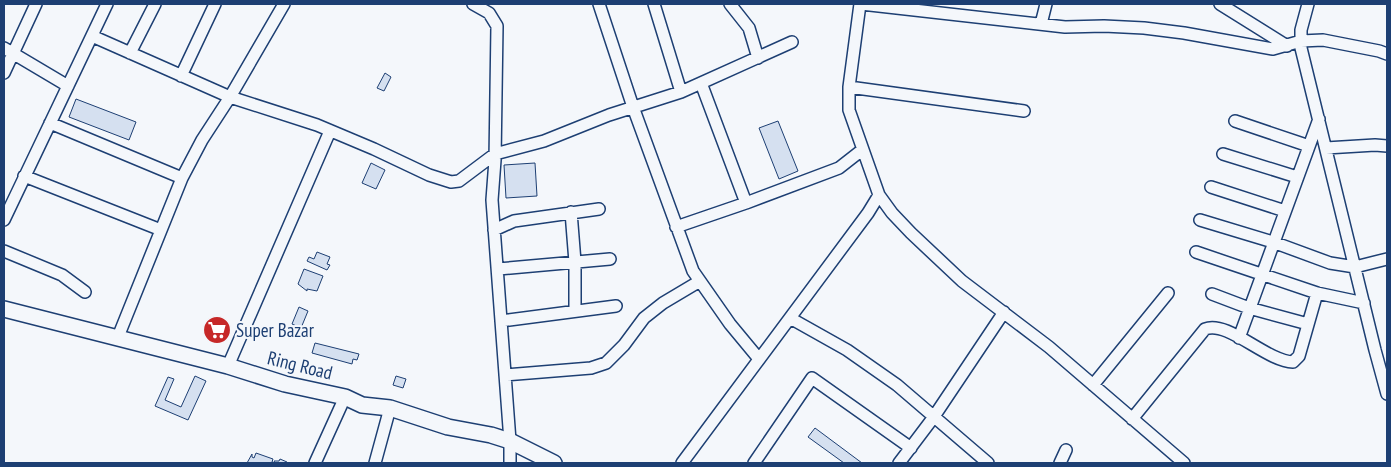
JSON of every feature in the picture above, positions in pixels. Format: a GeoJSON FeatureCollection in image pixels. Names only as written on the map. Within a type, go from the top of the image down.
{"type":"FeatureCollection","features":[{"type":"Feature","properties":{"kind":"main road","name":"Ring Road"},"geometry":{"type":"LineString","coordinates":[[4,309],[228,366],[285,384],[345,397],[362,404],[390,408],[448,427],[491,435],[554,463]]}},
{"type":"Feature","properties":{"kind":"street"},"geometry":{"type":"LineString","coordinates":[[4,73],[9,51],[36,4]]}},
{"type":"Feature","properties":{"kind":"street"},"geometry":{"type":"LineString","coordinates":[[4,220],[107,4]]}},
{"type":"Feature","properties":{"kind":"street"},"geometry":{"type":"LineString","coordinates":[[130,53],[154,4]]}},
{"type":"Feature","properties":{"kind":"street"},"geometry":{"type":"LineString","coordinates":[[181,76],[215,4]]}},
{"type":"Feature","properties":{"kind":"street"},"geometry":{"type":"LineString","coordinates":[[118,337],[182,178],[202,140],[230,97],[284,4]]}},
{"type":"Feature","properties":{"kind":"street"},"geometry":{"type":"LineString","coordinates":[[473,4],[489,13],[497,26],[495,154],[492,200],[510,463]]}},
{"type":"Feature","properties":{"kind":"street"},"geometry":{"type":"LineString","coordinates":[[599,4],[633,107],[693,271],[730,324],[759,359]]}},
{"type":"Feature","properties":{"kind":"street"},"geometry":{"type":"LineString","coordinates":[[654,4],[681,92]]}},
{"type":"Feature","properties":{"kind":"street"},"geometry":{"type":"LineString","coordinates":[[730,4],[749,28],[758,58]]}},
{"type":"Feature","properties":{"kind":"street"},"geometry":{"type":"LineString","coordinates":[[1184,463],[1049,347],[962,281],[911,233],[892,213],[879,195],[849,110],[849,87],[861,4],[1065,27],[1104,26],[1152,29],[1184,33],[1273,50],[1301,41],[1324,40],[1379,50],[1387,54]]}},
{"type":"Feature","properties":{"kind":"street"},"geometry":{"type":"LineString","coordinates":[[1041,24],[1046,4]]}},
{"type":"Feature","properties":{"kind":"street"},"geometry":{"type":"LineString","coordinates":[[1220,4],[1287,46]]}},
{"type":"Feature","properties":{"kind":"street"},"geometry":{"type":"LineString","coordinates":[[1308,4],[1301,30],[1301,41],[1387,394]]}},
{"type":"Feature","properties":{"kind":"street"},"geometry":{"type":"LineString","coordinates":[[92,36],[230,97],[330,131],[429,175],[451,182],[459,181],[495,154],[544,141],[633,107],[681,92],[792,42]]}},
{"type":"Feature","properties":{"kind":"street"},"geometry":{"type":"LineString","coordinates":[[9,51],[68,86]]}},
{"type":"Feature","properties":{"kind":"street"},"geometry":{"type":"LineString","coordinates":[[701,83],[746,203]]}},
{"type":"Feature","properties":{"kind":"street"},"geometry":{"type":"LineString","coordinates":[[849,87],[1024,111]]}},
{"type":"Feature","properties":{"kind":"street"},"geometry":{"type":"LineString","coordinates":[[1239,338],[1319,119]]}},
{"type":"Feature","properties":{"kind":"street"},"geometry":{"type":"LineString","coordinates":[[1235,121],[1309,146]]}},
{"type":"Feature","properties":{"kind":"street"},"geometry":{"type":"LineString","coordinates":[[50,123],[182,178]]}},
{"type":"Feature","properties":{"kind":"street"},"geometry":{"type":"LineString","coordinates":[[228,366],[330,131]]}},
{"type":"Feature","properties":{"kind":"street"},"geometry":{"type":"LineString","coordinates":[[1326,148],[1387,146]]}},
{"type":"Feature","properties":{"kind":"street"},"geometry":{"type":"LineString","coordinates":[[676,227],[839,168],[862,150]]}},
{"type":"Feature","properties":{"kind":"street"},"geometry":{"type":"LineString","coordinates":[[1223,154],[1297,177]]}},
{"type":"Feature","properties":{"kind":"street"},"geometry":{"type":"LineString","coordinates":[[24,176],[161,230]]}},
{"type":"Feature","properties":{"kind":"street"},"geometry":{"type":"LineString","coordinates":[[1211,187],[1285,211]]}},
{"type":"Feature","properties":{"kind":"street"},"geometry":{"type":"LineString","coordinates":[[682,463],[868,213],[879,195]]}},
{"type":"Feature","properties":{"kind":"street"},"geometry":{"type":"LineString","coordinates":[[494,230],[514,221],[599,209]]}},
{"type":"Feature","properties":{"kind":"street"},"geometry":{"type":"LineString","coordinates":[[571,212],[575,262],[575,311]]}},
{"type":"Feature","properties":{"kind":"street"},"geometry":{"type":"LineString","coordinates":[[1200,220],[1273,242],[1330,263],[1355,267],[1387,259]]}},
{"type":"Feature","properties":{"kind":"street"},"geometry":{"type":"LineString","coordinates":[[4,251],[62,275],[85,292]]}},
{"type":"Feature","properties":{"kind":"street"},"geometry":{"type":"LineString","coordinates":[[1196,252],[1317,293],[1364,304]]}},
{"type":"Feature","properties":{"kind":"street"},"geometry":{"type":"LineString","coordinates":[[498,269],[610,259]]}},
{"type":"Feature","properties":{"kind":"street"},"geometry":{"type":"LineString","coordinates":[[505,375],[591,368],[606,363],[624,345],[649,314],[700,281]]}},
{"type":"Feature","properties":{"kind":"street"},"geometry":{"type":"LineString","coordinates":[[1092,384],[1168,293]]}},
{"type":"Feature","properties":{"kind":"street"},"geometry":{"type":"LineString","coordinates":[[1132,419],[1205,329],[1219,327],[1280,360],[1293,362],[1300,356],[1317,293]]}},
{"type":"Feature","properties":{"kind":"street"},"geometry":{"type":"LineString","coordinates":[[1212,294],[1249,308],[1308,324]]}},
{"type":"Feature","properties":{"kind":"street"},"geometry":{"type":"LineString","coordinates":[[501,321],[616,306]]}},
{"type":"Feature","properties":{"kind":"street"},"geometry":{"type":"LineString","coordinates":[[899,463],[933,418],[1004,312]]}},
{"type":"Feature","properties":{"kind":"street"},"geometry":{"type":"LineString","coordinates":[[790,318],[847,350],[897,385],[933,418],[988,463]]}},
{"type":"Feature","properties":{"kind":"street"},"geometry":{"type":"LineString","coordinates":[[754,463],[812,378],[911,448]]}},
{"type":"Feature","properties":{"kind":"street"},"geometry":{"type":"LineString","coordinates":[[316,463],[345,397]]}},
{"type":"Feature","properties":{"kind":"street"},"geometry":{"type":"LineString","coordinates":[[376,463],[390,408]]}},
{"type":"Feature","properties":{"kind":"street"},"geometry":{"type":"LineString","coordinates":[[1060,463],[1066,450]]}},
{"type":"Feature","properties":{"kind":"building"},"geometry":{"type":"Polygon","coordinates":[[[385,73],[391,77],[384,91],[377,88],[385,73]]]}},
{"type":"Feature","properties":{"kind":"building"},"geometry":{"type":"Polygon","coordinates":[[[76,99],[136,122],[129,140],[69,117],[76,99]]]}},
{"type":"Feature","properties":{"kind":"building"},"geometry":{"type":"Polygon","coordinates":[[[778,121],[798,171],[779,179],[759,128],[778,121]]]}},
{"type":"Feature","properties":{"kind":"building"},"geometry":{"type":"Polygon","coordinates":[[[371,163],[385,170],[376,189],[362,183],[371,163]]]}},
{"type":"Feature","properties":{"kind":"building"},"geometry":{"type":"Polygon","coordinates":[[[535,163],[537,196],[506,198],[504,165],[535,163]]]}},
{"type":"Feature","properties":{"kind":"building"},"geometry":{"type":"Polygon","coordinates":[[[317,252],[330,257],[327,264],[330,265],[327,270],[307,261],[309,257],[314,259],[317,252]]]}},
{"type":"Feature","properties":{"kind":"building"},"geometry":{"type":"Polygon","coordinates":[[[304,269],[323,276],[317,291],[307,289],[307,291],[298,284],[304,269]]]}},
{"type":"Feature","properties":{"kind":"building"},"geometry":{"type":"Polygon","coordinates":[[[299,307],[308,311],[301,328],[292,324],[299,307]]]}},
{"type":"Feature","properties":{"kind":"building"},"geometry":{"type":"Polygon","coordinates":[[[315,343],[359,354],[357,360],[353,359],[352,364],[312,353],[315,343]]]}},
{"type":"Feature","properties":{"kind":"building"},"geometry":{"type":"Polygon","coordinates":[[[195,376],[206,381],[188,420],[155,406],[168,377],[174,379],[165,400],[181,407],[195,376]]]}},
{"type":"Feature","properties":{"kind":"building"},"geometry":{"type":"Polygon","coordinates":[[[396,376],[406,379],[403,388],[393,385],[396,376]]]}},
{"type":"Feature","properties":{"kind":"building"},"geometry":{"type":"Polygon","coordinates":[[[815,428],[862,463],[844,463],[808,437],[815,428]]]}},
{"type":"Feature","properties":{"kind":"building"},"geometry":{"type":"Polygon","coordinates":[[[256,453],[273,459],[272,462],[275,463],[247,463],[252,454],[254,458],[256,453]]]}},
{"type":"Feature","properties":{"kind":"building"},"geometry":{"type":"Polygon","coordinates":[[[280,459],[287,462],[286,463],[275,463],[274,461],[279,461],[280,459]]]}},
{"type":"Feature","properties":{"kind":"place","name":"Super Bazar"},"geometry":{"type":"Point","coordinates":[217,330]}}]}
